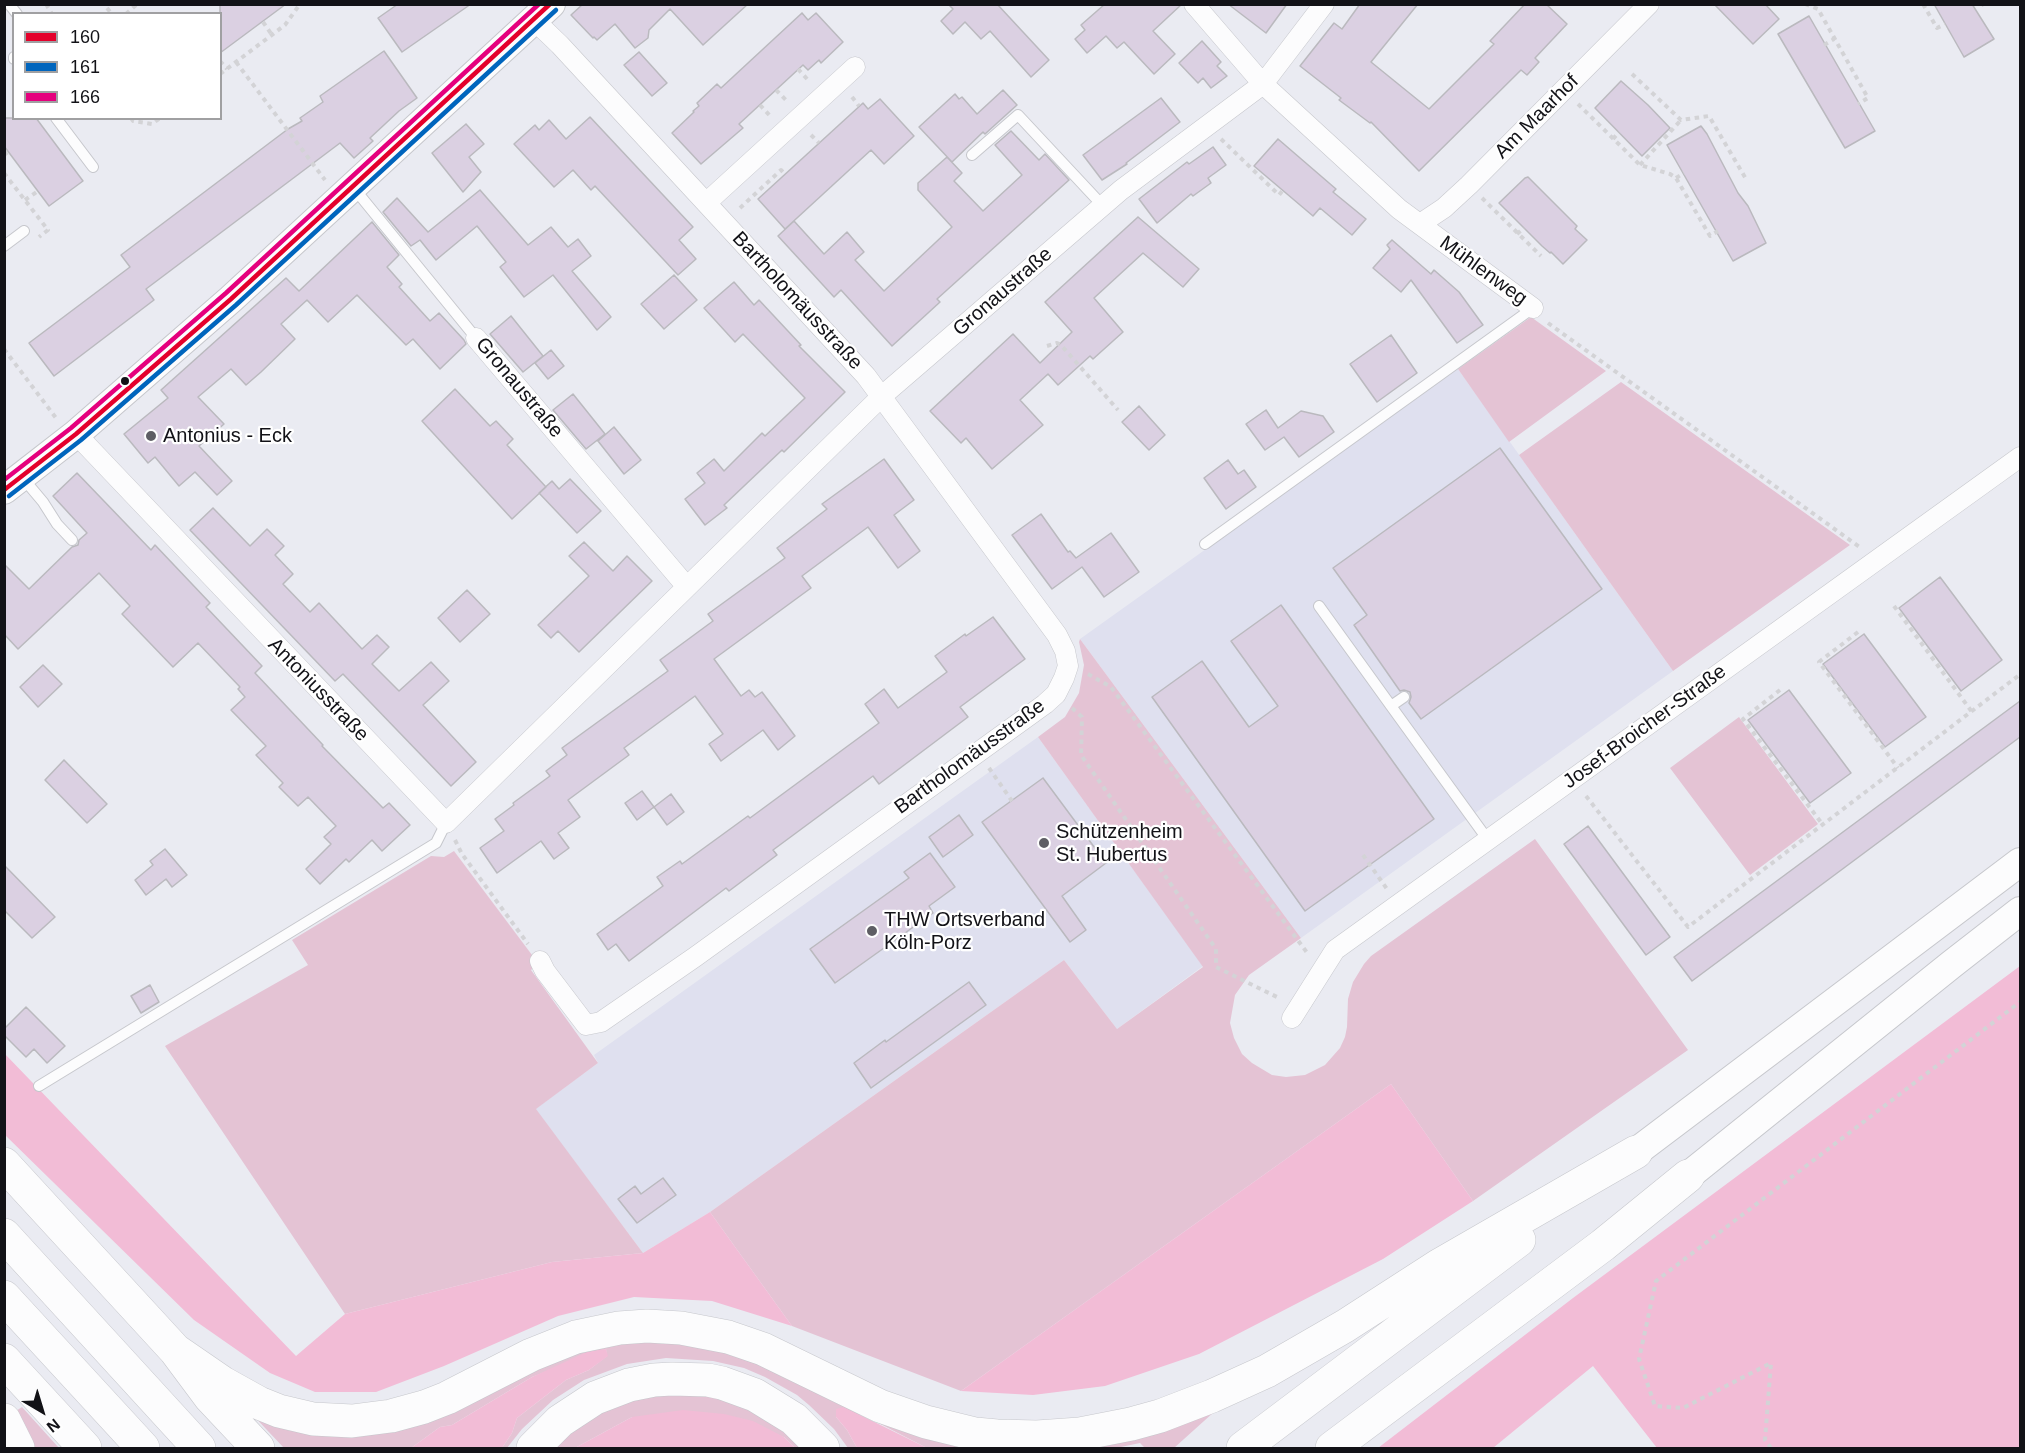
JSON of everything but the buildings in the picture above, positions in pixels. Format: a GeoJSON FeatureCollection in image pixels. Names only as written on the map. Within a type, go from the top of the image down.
{"type":"FeatureCollection","features":[{"type":"Feature","properties":{"kind":"highway"},"geometry":{"type":"LineString","coordinates":[[175,1350],[223,1383],[269,1407],[313,1419],[352,1421],[391,1416],[424,1407],[531,1355],[576,1337],[632,1327],[681,1328],[711,1332],[746,1342],[893,1411],[943,1427],[975,1434],[1016,1437],[1080,1434],[1160,1416],[1267,1371],[1345,1326],[1438,1266],[1636,1152]]}},
{"type":"Feature","properties":{"kind":"highway"},"geometry":{"type":"LineString","coordinates":[[1243,1449],[1636,1152]]}},
{"type":"Feature","properties":{"kind":"highway"},"geometry":{"type":"LineString","coordinates":[[4,1164],[175,1350],[210,1397],[258,1449]]}},
{"type":"Feature","properties":{"kind":"highway"},"geometry":{"type":"LineString","coordinates":[[1332,1449],[1594,1251],[1688,1176]]}},
{"type":"Feature","properties":{"kind":"highway"},"geometry":{"type":"LineString","coordinates":[[4,1235],[200,1449]]}},
{"type":"Feature","properties":{"kind":"highway"},"geometry":{"type":"LineString","coordinates":[[4,1297],[143,1449]]}},
{"type":"Feature","properties":{"kind":"highway"},"geometry":{"type":"LineString","coordinates":[[4,1360],[85,1449]]}},
{"type":"Feature","properties":{"kind":"highway"},"geometry":{"type":"LineString","coordinates":[[533,1449],[549,1430],[570,1413],[595,1398],[629,1385],[672,1379],[708,1380],[755,1395],[794,1419],[823,1449]]}},
{"type":"Feature","properties":{"kind":"highway"},"geometry":{"type":"LineString","coordinates":[[4,1419],[18,1449]]}},
{"type":"Feature","properties":{"kind":"main road"},"geometry":{"type":"LineString","coordinates":[[13,483],[73,436],[231,299],[542,12]]}},
{"type":"Feature","properties":{"kind":"main road"},"geometry":{"type":"LineString","coordinates":[[1636,1152],[2020,862]]}},
{"type":"Feature","properties":{"kind":"main road"},"geometry":{"type":"LineString","coordinates":[[1688,1176],[2020,911]]}},
{"type":"Feature","properties":{"kind":"street","name":"Mühlenweg"},"geometry":{"type":"LineString","coordinates":[[1194,4],[1263,84],[1399,209],[1533,308]]}},
{"type":"Feature","properties":{"kind":"street","name":"Gronaustraße"},"geometry":{"type":"LineString","coordinates":[[446,824],[882,396],[1103,206],[1263,84],[1324,4]]}},
{"type":"Feature","properties":{"kind":"street","name":"Am Maarhof"},"geometry":{"type":"LineString","coordinates":[[1420,224],[1444,208],[1469,185],[1649,4]]}},
{"type":"Feature","properties":{"kind":"street","name":"Bartholomäusstraße"},"geometry":{"type":"LineString","coordinates":[[540,961],[545,971],[586,1024],[601,1022],[1019,724],[1056,694],[1067,668],[1065,651],[1057,635],[866,376],[560,45],[542,12]]}},
{"type":"Feature","properties":{"kind":"street"},"geometry":{"type":"LineString","coordinates":[[706,203],[855,67]]}},
{"type":"Feature","properties":{"kind":"street","name":"Gronaustraße"},"geometry":{"type":"LineString","coordinates":[[476,338],[687,587]]}},
{"type":"Feature","properties":{"kind":"street","name":"Antoniusstraße"},"geometry":{"type":"LineString","coordinates":[[73,436],[446,824]]}},
{"type":"Feature","properties":{"kind":"street","name":"Josef-Broicher-Straße"},"geometry":{"type":"LineString","coordinates":[[1295,1013],[1335,950],[2020,458]]}},
{"type":"Feature","properties":{"kind":"lane"},"geometry":{"type":"LineString","coordinates":[[972,155],[1018,115],[1103,206]]}},
{"type":"Feature","properties":{"kind":"lane"},"geometry":{"type":"LineString","coordinates":[[58,120],[93,167]]}},
{"type":"Feature","properties":{"kind":"lane","name":"Gronaustraße"},"geometry":{"type":"LineString","coordinates":[[347,193],[476,338]]}},
{"type":"Feature","properties":{"kind":"lane"},"geometry":{"type":"LineString","coordinates":[[4,246],[24,231]]}},
{"type":"Feature","properties":{"kind":"lane","name":"Mühlenweg"},"geometry":{"type":"LineString","coordinates":[[1205,544],[1533,308]]}},
{"type":"Feature","properties":{"kind":"lane"},"geometry":{"type":"LineString","coordinates":[[13,483],[43,502],[57,524],[72,540]]}},
{"type":"Feature","properties":{"kind":"lane"},"geometry":{"type":"LineString","coordinates":[[1319,606],[1488,840]]}},
{"type":"Feature","properties":{"kind":"lane"},"geometry":{"type":"LineString","coordinates":[[1391,706],[1404,696]]}},
{"type":"Feature","properties":{"kind":"lane"},"geometry":{"type":"LineString","coordinates":[[39,1086],[436,843],[446,824]]}},
{"type":"Feature","properties":{"kind":"path"},"geometry":{"type":"LineString","coordinates":[[222,73],[285,25],[300,4]]}},
{"type":"Feature","properties":{"kind":"path"},"geometry":{"type":"LineString","coordinates":[[1805,4],[1818,9],[1868,98],[1858,104]]}},
{"type":"Feature","properties":{"kind":"path"},"geometry":{"type":"LineString","coordinates":[[1923,4],[1937,28],[1945,24]]}},
{"type":"Feature","properties":{"kind":"path"},"geometry":{"type":"LineString","coordinates":[[107,8],[110,12]]}},
{"type":"Feature","properties":{"kind":"path"},"geometry":{"type":"LineString","coordinates":[[262,22],[272,35]]}},
{"type":"Feature","properties":{"kind":"path"},"geometry":{"type":"LineString","coordinates":[[1824,45],[1834,39]]}},
{"type":"Feature","properties":{"kind":"path"},"geometry":{"type":"LineString","coordinates":[[237,62],[347,193]]}},
{"type":"Feature","properties":{"kind":"path"},"geometry":{"type":"LineString","coordinates":[[222,63],[227,69]]}},
{"type":"Feature","properties":{"kind":"path"},"geometry":{"type":"LineString","coordinates":[[1632,74],[1681,120]]}},
{"type":"Feature","properties":{"kind":"path"},"geometry":{"type":"LineString","coordinates":[[1564,90],[1640,165],[1676,178],[1710,236],[1718,231]]}},
{"type":"Feature","properties":{"kind":"path"},"geometry":{"type":"LineString","coordinates":[[1640,165],[1681,120],[1709,116],[1746,180]]}},
{"type":"Feature","properties":{"kind":"path"},"geometry":{"type":"LineString","coordinates":[[132,120],[152,124],[157,120]]}},
{"type":"Feature","properties":{"kind":"path"},"geometry":{"type":"LineString","coordinates":[[1207,126],[1279,195],[1283,190]]}},
{"type":"Feature","properties":{"kind":"path"},"geometry":{"type":"LineString","coordinates":[[1612,139],[1619,132]]}},
{"type":"Feature","properties":{"kind":"path"},"geometry":{"type":"LineString","coordinates":[[724,222],[781,170],[785,174]]}},
{"type":"Feature","properties":{"kind":"path"},"geometry":{"type":"LineString","coordinates":[[1676,178],[1684,173]]}},
{"type":"Feature","properties":{"kind":"path"},"geometry":{"type":"LineString","coordinates":[[1469,185],[1541,256]]}},
{"type":"Feature","properties":{"kind":"path"},"geometry":{"type":"LineString","coordinates":[[25,200],[38,191]]}},
{"type":"Feature","properties":{"kind":"path"},"geometry":{"type":"LineString","coordinates":[[1517,234],[1524,228]]}},
{"type":"Feature","properties":{"kind":"path"},"geometry":{"type":"LineString","coordinates":[[1533,308],[1545,321],[1879,560]]}},
{"type":"Feature","properties":{"kind":"path"},"geometry":{"type":"LineString","coordinates":[[1047,346],[1058,343],[1061,345],[1119,410]]}},
{"type":"Feature","properties":{"kind":"path"},"geometry":{"type":"LineString","coordinates":[[4,349],[73,436]]}},
{"type":"Feature","properties":{"kind":"path"},"geometry":{"type":"LineString","coordinates":[[1894,606],[1972,712]]}},
{"type":"Feature","properties":{"kind":"path"},"geometry":{"type":"LineString","coordinates":[[1858,632],[1819,662],[1898,768]]}},
{"type":"Feature","properties":{"kind":"path"},"geometry":{"type":"LineString","coordinates":[[1067,668],[1087,673],[1111,687],[1321,972]]}},
{"type":"Feature","properties":{"kind":"path"},"geometry":{"type":"LineString","coordinates":[[1573,779],[1688,927],[2018,676]]}},
{"type":"Feature","properties":{"kind":"path"},"geometry":{"type":"LineString","coordinates":[[1780,690],[1743,718],[1823,825]]}},
{"type":"Feature","properties":{"kind":"path"},"geometry":{"type":"LineString","coordinates":[[1056,694],[1082,717],[1080,755],[1216,949],[1216,967],[1295,1013]]}},
{"type":"Feature","properties":{"kind":"path"},"geometry":{"type":"LineString","coordinates":[[978,753],[1012,801]]}},
{"type":"Feature","properties":{"kind":"path"},"geometry":{"type":"LineString","coordinates":[[446,824],[462,854],[540,961]]}},
{"type":"Feature","properties":{"kind":"path"},"geometry":{"type":"LineString","coordinates":[[1363,855],[1398,904]]}},
{"type":"Feature","properties":{"kind":"path"},"geometry":{"type":"LineString","coordinates":[[1772,1449],[1765,1440],[1771,1363],[1683,1408],[1655,1406],[1639,1359],[1656,1281],[2020,1002]]}},
{"type":"Feature","properties":{"kind":"shaded area"},"geometry":{"type":"Polygon","coordinates":[[[1531,317],[1606,371],[1509,442],[1458,369],[1531,317]]]}},
{"type":"Feature","properties":{"kind":"shaded area"},"geometry":{"type":"Polygon","coordinates":[[[1458,369],[1673,671],[1301,938],[1080,639],[1458,369]]]}},
{"type":"Feature","properties":{"kind":"shaded area"},"geometry":{"type":"Polygon","coordinates":[[[1621,382],[1850,545],[1673,671],[1519,455],[1621,382]]]}},
{"type":"Feature","properties":{"kind":"shaded area"},"geometry":{"type":"Polygon","coordinates":[[[1080,639],[1301,938],[1249,975],[1235,995],[1230,1023],[1242,1054],[1252,1063],[1272,1075],[1286,1077],[1305,1075],[1325,1065],[1340,1048],[1345,1037],[1348,999],[1353,982],[1371,956],[1535,839],[1688,1050],[1473,1201],[1391,1084],[961,1391],[792,1326],[710,1212],[1064,960],[1117,1029],[1203,967],[1038,737],[1065,717],[1079,693],[1084,665],[1080,639]]]}},
{"type":"Feature","properties":{"kind":"shaded area"},"geometry":{"type":"Polygon","coordinates":[[[1739,717],[1818,824],[1750,875],[1670,768],[1739,717]]]}},
{"type":"Feature","properties":{"kind":"shaded area"},"geometry":{"type":"Polygon","coordinates":[[[1038,737],[1203,966],[1117,1029],[1064,960],[710,1212],[643,1253],[535,1109],[598,1063],[594,1055],[1038,737]]]}},
{"type":"Feature","properties":{"kind":"shaded area"},"geometry":{"type":"Polygon","coordinates":[[[454,851],[532,955],[534,967],[531,970],[598,1063],[536,1109],[643,1253],[552,1262],[345,1314],[165,1046],[308,965],[292,940],[431,856],[444,857],[454,851]]]}},
{"type":"Feature","properties":{"kind":"shaded area"},"geometry":{"type":"Polygon","coordinates":[[[2020,966],[2020,1448],[1657,1448],[1593,1366],[1493,1448],[1378,1448],[1573,1298],[2020,966]]]}},
{"type":"Feature","properties":{"kind":"shaded area"},"geometry":{"type":"Polygon","coordinates":[[[4,1053],[296,1356],[345,1314],[552,1262],[643,1253],[710,1212],[792,1326],[712,1301],[634,1297],[558,1316],[444,1366],[376,1392],[315,1392],[270,1373],[194,1320],[5,1135],[4,1053]]]}},
{"type":"Feature","properties":{"kind":"shaded area"},"geometry":{"type":"Polygon","coordinates":[[[1391,1084],[1473,1201],[1383,1259],[1199,1354],[1105,1386],[1033,1395],[961,1391],[1391,1084]]]}},
{"type":"Feature","properties":{"kind":"shaded area"},"geometry":{"type":"Polygon","coordinates":[[[693,1338],[923,1431],[1214,1412],[1174,1448],[1145,1448],[1140,1443],[1116,1448],[932,1448],[925,1447],[863,1415],[836,1417],[847,1430],[857,1448],[848,1448],[834,1429],[809,1405],[797,1395],[765,1377],[744,1368],[713,1361],[666,1358],[627,1364],[584,1380],[553,1400],[522,1429],[507,1448],[502,1448],[512,1433],[517,1418],[566,1380],[589,1370],[607,1356],[606,1349],[532,1377],[452,1425],[440,1427],[411,1448],[284,1448],[249,1411],[310,1428],[580,1346],[693,1338]]]}},
{"type":"Feature","properties":{"kind":"shaded area"},"geometry":{"type":"Polygon","coordinates":[[[606,1349],[608,1356],[589,1370],[566,1380],[517,1418],[512,1433],[502,1448],[411,1448],[440,1427],[452,1425],[532,1377],[587,1352],[606,1349]]]}},
{"type":"Feature","properties":{"kind":"shaded area"},"geometry":{"type":"Polygon","coordinates":[[[722,1393],[811,1448],[795,1448],[784,1437],[632,1417],[575,1448],[545,1448],[623,1397],[722,1393]]]}},
{"type":"Feature","properties":{"kind":"shaded area"},"geometry":{"type":"Polygon","coordinates":[[[22,1407],[59,1448],[29,1448],[16,1411],[22,1407]]]}},
{"type":"Feature","properties":{"kind":"shaded area"},"geometry":{"type":"Polygon","coordinates":[[[844,1407],[925,1447],[932,1448],[857,1448],[847,1430],[836,1417],[836,1409],[844,1407]]]}},
{"type":"Feature","properties":{"kind":"shaded area"},"geometry":{"type":"Polygon","coordinates":[[[683,1410],[724,1414],[753,1421],[784,1437],[795,1448],[575,1448],[632,1417],[683,1410]]]}},
{"type":"Feature","properties":{"kind":"transit line","name":"166"},"geometry":{"type":"LineString","coordinates":[[4,480],[71,428],[226,293],[539,4]]}},
{"type":"Feature","properties":{"kind":"transit line","name":"160"},"geometry":{"type":"LineString","coordinates":[[4,490],[76,434],[231,299],[550,4]]}},
{"type":"Feature","properties":{"kind":"transit line","name":"161"},"geometry":{"type":"LineString","coordinates":[[9,496],[81,440],[236,305],[556,10]]}},
{"type":"Feature","properties":{"kind":"place","name":"Antonius - Eck"},"geometry":{"type":"Point","coordinates":[151,436]}},
{"type":"Feature","properties":{"kind":"place","name":"Schützenheim St. Hubertus"},"geometry":{"type":"Point","coordinates":[1044,843]}},
{"type":"Feature","properties":{"kind":"place","name":"THW Ortsverband Köln-Porz"},"geometry":{"type":"Point","coordinates":[872,931]}}]}
